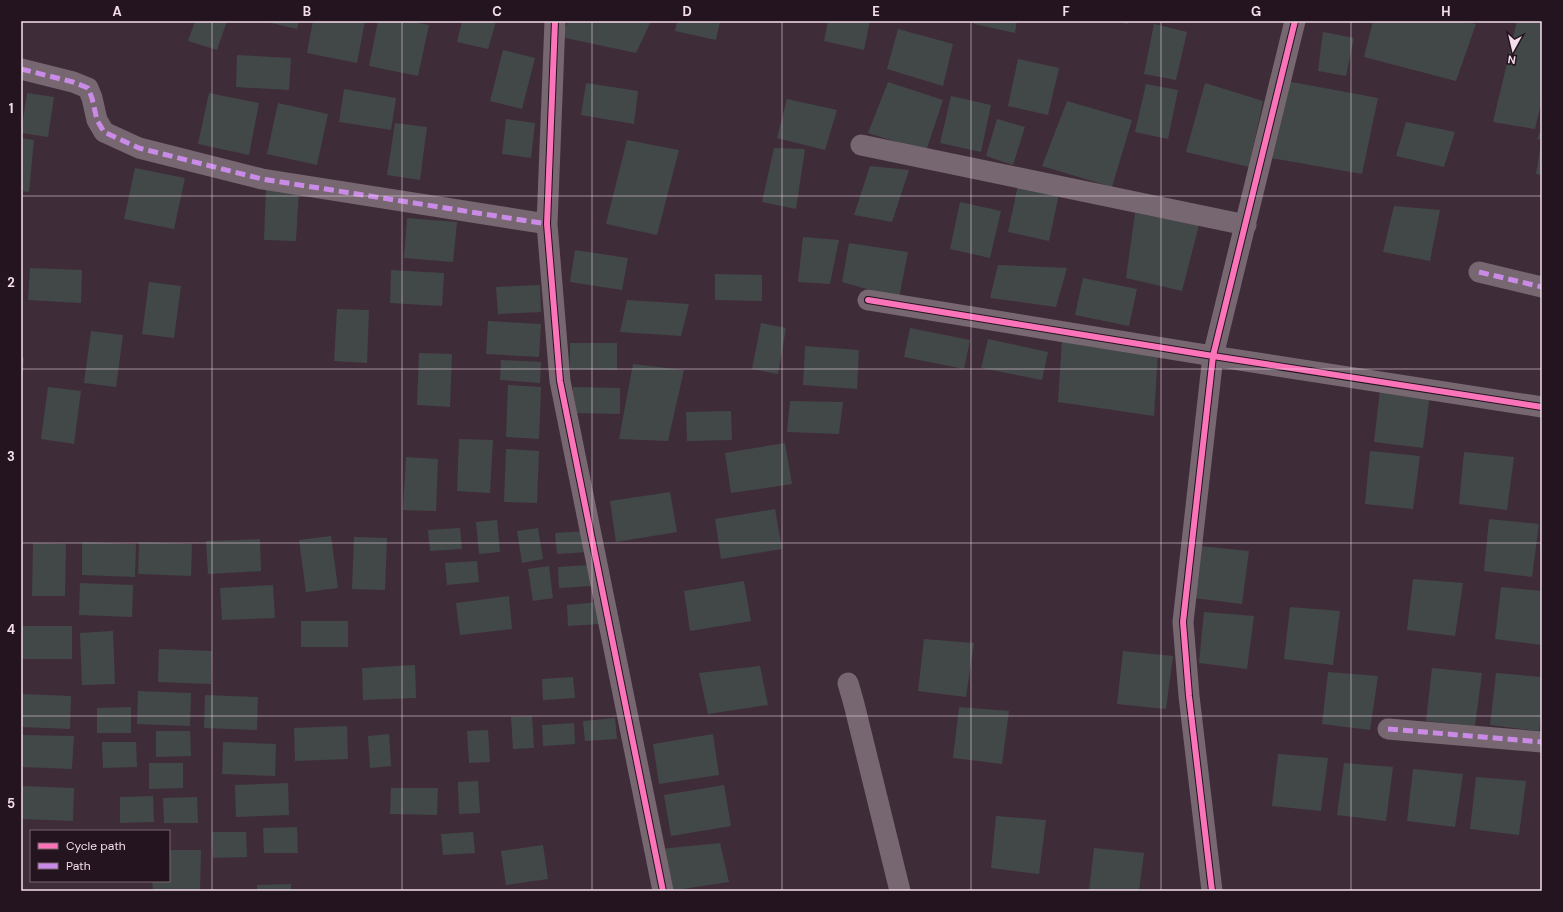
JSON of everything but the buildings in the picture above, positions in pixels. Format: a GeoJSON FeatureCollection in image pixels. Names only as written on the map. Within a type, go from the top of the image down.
{"type":"FeatureCollection","features":[{"type":"Feature","properties":{"kind":"street"},"geometry":{"type":"LineString","coordinates":[[555,21],[547,224],[560,381],[663,891]]}},
{"type":"Feature","properties":{"kind":"street"},"geometry":{"type":"LineString","coordinates":[[1212,891],[1189,696],[1183,622],[1213,356],[1295,21]]}},
{"type":"Feature","properties":{"kind":"street"},"geometry":{"type":"LineString","coordinates":[[21,69],[73,82],[88,88],[97,120],[104,132],[139,148],[262,179],[547,224]]}},
{"type":"Feature","properties":{"kind":"street"},"geometry":{"type":"LineString","coordinates":[[861,145],[1246,225]]}},
{"type":"Feature","properties":{"kind":"street"},"geometry":{"type":"LineString","coordinates":[[1479,272],[1542,287]]}},
{"type":"Feature","properties":{"kind":"street"},"geometry":{"type":"LineString","coordinates":[[868,300],[1213,356],[1542,407]]}},
{"type":"Feature","properties":{"kind":"street"},"geometry":{"type":"LineString","coordinates":[[848,683],[900,891]]}},
{"type":"Feature","properties":{"kind":"street"},"geometry":{"type":"LineString","coordinates":[[1388,729],[1542,742]]}},
{"type":"Feature","properties":{"kind":"marked path"},"geometry":{"type":"LineString","coordinates":[[21,69],[73,82],[88,88],[97,120],[104,132],[139,148],[262,179],[547,224]]}},
{"type":"Feature","properties":{"kind":"marked path"},"geometry":{"type":"LineString","coordinates":[[1479,272],[1542,287]]}},
{"type":"Feature","properties":{"kind":"marked path"},"geometry":{"type":"LineString","coordinates":[[1388,729],[1542,742]]}},
{"type":"Feature","properties":{"kind":"cycle path"},"geometry":{"type":"LineString","coordinates":[[555,21],[547,224],[560,381],[663,891]]}},
{"type":"Feature","properties":{"kind":"cycle path"},"geometry":{"type":"LineString","coordinates":[[1212,891],[1189,696],[1183,622],[1213,356],[1295,21]]}},
{"type":"Feature","properties":{"kind":"cycle path"},"geometry":{"type":"LineString","coordinates":[[868,300],[1213,356],[1542,407]]}}]}
